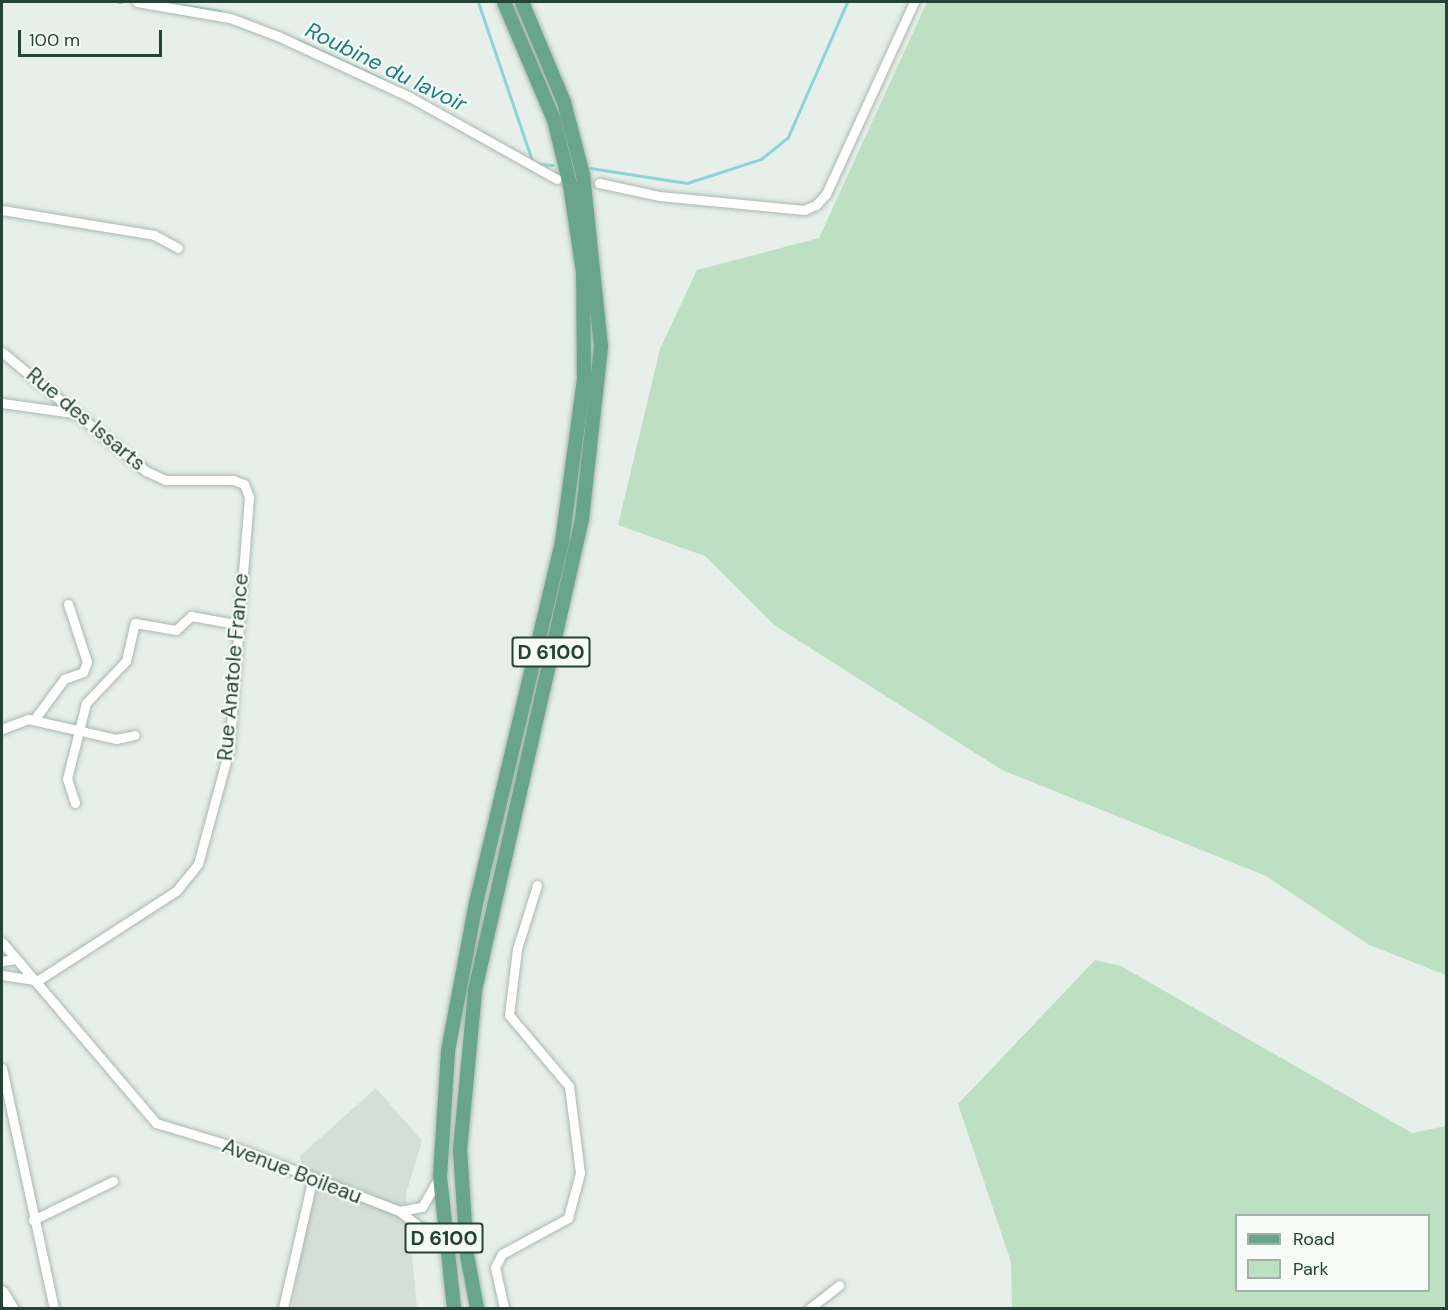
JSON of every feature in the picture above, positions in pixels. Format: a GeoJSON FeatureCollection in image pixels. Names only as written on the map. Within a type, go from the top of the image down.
{"type":"FeatureCollection","features":[{"type":"Feature","properties":{"kind":"main road","name":"D 6100"},"geometry":{"type":"LineString","coordinates":[[454,1308],[445,1246],[440,1176],[442,1109],[460,978],[562,542],[584,379],[583,273],[572,194],[554,120],[504,2]]}},
{"type":"Feature","properties":{"kind":"main road","name":"D 6100"},"geometry":{"type":"LineString","coordinates":[[478,1308],[474,1293],[460,1150],[475,990],[582,519],[601,346],[583,175],[564,102],[522,2]]}},
{"type":"Feature","properties":{"kind":"main road"},"geometry":{"type":"LineString","coordinates":[[2,1292],[12,1308]]}},
{"type":"Feature","properties":{"kind":"street"},"geometry":{"type":"LineString","coordinates":[[137,2],[230,18],[280,37],[410,98],[557,178]]}},
{"type":"Feature","properties":{"kind":"street"},"geometry":{"type":"LineString","coordinates":[[599,183],[659,196],[804,210],[816,205],[826,194],[914,2]]}},
{"type":"Feature","properties":{"kind":"street"},"geometry":{"type":"LineString","coordinates":[[2,210],[154,236],[178,248]]}},
{"type":"Feature","properties":{"kind":"street","name":"Rue des Issarts"},"geometry":{"type":"LineString","coordinates":[[2,352],[73,413],[165,480],[244,484]]}},
{"type":"Feature","properties":{"kind":"street"},"geometry":{"type":"LineString","coordinates":[[2,403],[73,413]]}},
{"type":"Feature","properties":{"kind":"street","name":"Rue Anatole France"},"geometry":{"type":"LineString","coordinates":[[38,981],[176,891],[198,864],[229,750],[236,624],[249,497],[244,484]]}},
{"type":"Feature","properties":{"kind":"street"},"geometry":{"type":"LineString","coordinates":[[34,720],[64,679],[83,672],[87,662],[68,604]]}},
{"type":"Feature","properties":{"kind":"street"},"geometry":{"type":"LineString","coordinates":[[75,803],[67,778],[86,704],[126,661],[135,623],[176,630],[191,616],[236,624]]}},
{"type":"Feature","properties":{"kind":"street"},"geometry":{"type":"LineString","coordinates":[[2,729],[34,720],[116,739],[135,735]]}},
{"type":"Feature","properties":{"kind":"street"},"geometry":{"type":"LineString","coordinates":[[504,1308],[495,1267],[502,1254],[568,1218],[580,1173],[569,1086],[509,1016],[517,949],[537,885]]}},
{"type":"Feature","properties":{"kind":"street","name":"Avenue Boileau"},"geometry":{"type":"LineString","coordinates":[[2,942],[38,981],[156,1123],[229,1145],[312,1180],[399,1211],[445,1246]]}},
{"type":"Feature","properties":{"kind":"street"},"geometry":{"type":"LineString","coordinates":[[2,961],[16,959]]}},
{"type":"Feature","properties":{"kind":"street"},"geometry":{"type":"LineString","coordinates":[[2,983],[6,976],[38,981]]}},
{"type":"Feature","properties":{"kind":"street"},"geometry":{"type":"LineString","coordinates":[[2,1068],[33,1220],[54,1308]]}},
{"type":"Feature","properties":{"kind":"street"},"geometry":{"type":"LineString","coordinates":[[399,1211],[427,1202],[440,1176]]}},
{"type":"Feature","properties":{"kind":"street"},"geometry":{"type":"LineString","coordinates":[[283,1308],[312,1180]]}},
{"type":"Feature","properties":{"kind":"street"},"geometry":{"type":"LineString","coordinates":[[33,1220],[113,1181]]}},
{"type":"Feature","properties":{"kind":"street"},"geometry":{"type":"LineString","coordinates":[[810,1308],[839,1285]]}},
{"type":"Feature","properties":{"kind":"shaded area"},"geometry":{"type":"Polygon","coordinates":[[[376,1088],[422,1141],[406,1194],[417,1308],[292,1308],[310,1202],[300,1156],[376,1088]]]}},
{"type":"Feature","properties":{"kind":"green space"},"geometry":{"type":"Polygon","coordinates":[[[927,2],[1446,2],[1446,975],[1369,945],[1266,876],[1002,770],[774,625],[705,556],[618,525],[660,349],[697,270],[819,238],[927,2]]]}},
{"type":"Feature","properties":{"kind":"green space"},"geometry":{"type":"Polygon","coordinates":[[[1095,960],[1121,966],[1412,1133],[1446,1126],[1446,1308],[1012,1308],[1011,1262],[958,1104],[1095,960]]]}},
{"type":"Feature","properties":{"kind":"waterway","name":"Roubine du lavoir"},"geometry":{"type":"LineString","coordinates":[[164,2],[219,11]]}},
{"type":"Feature","properties":{"kind":"waterway"},"geometry":{"type":"LineString","coordinates":[[478,2],[532,161]]}},
{"type":"Feature","properties":{"kind":"waterway","name":"Roubine du lavoir"},"geometry":{"type":"LineString","coordinates":[[590,168],[687,183],[761,159],[788,137],[847,2]]}},
{"type":"Feature","properties":{"kind":"waterway","name":"Roubine du lavoir"},"geometry":{"type":"LineString","coordinates":[[298,40],[384,80]]}},
{"type":"Feature","properties":{"kind":"waterway","name":"Roubine du lavoir"},"geometry":{"type":"LineString","coordinates":[[538,164],[553,165]]}}]}
